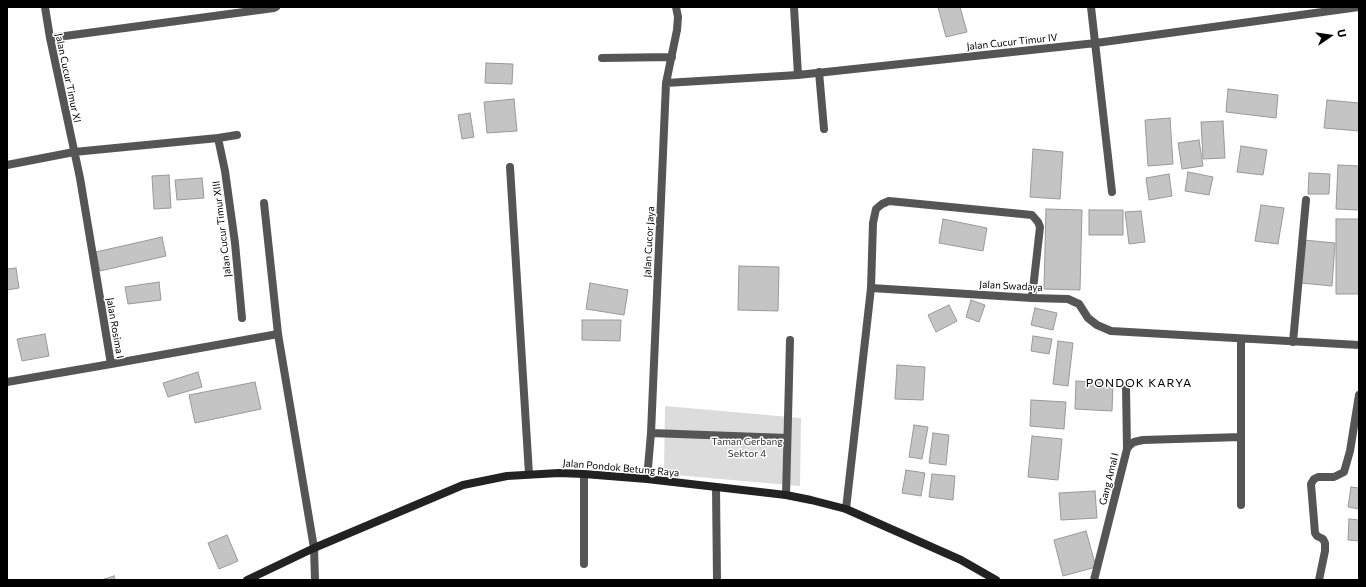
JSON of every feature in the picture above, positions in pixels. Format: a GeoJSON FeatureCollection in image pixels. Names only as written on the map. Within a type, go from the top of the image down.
{"type":"FeatureCollection","features":[{"type":"Feature","properties":{"kind":"main road","name":"Jalan Pondok Betung Raya"},"geometry":{"type":"LineString","coordinates":[[247,580],[314,548],[463,485],[490,478],[529,474],[584,474],[647,479],[786,495],[846,509],[962,560],[996,580]]}},
{"type":"Feature","properties":{"kind":"street","name":"Jalan Cucur Timur XI"},"geometry":{"type":"LineString","coordinates":[[45,7],[74,152]]}},
{"type":"Feature","properties":{"kind":"street"},"geometry":{"type":"LineString","coordinates":[[50,38],[276,7]]}},
{"type":"Feature","properties":{"kind":"street","name":"Jalan Cucor Jaya"},"geometry":{"type":"LineString","coordinates":[[647,479],[651,433],[666,84],[677,30],[678,17],[676,7]]}},
{"type":"Feature","properties":{"kind":"street"},"geometry":{"type":"LineString","coordinates":[[794,7],[798,75]]}},
{"type":"Feature","properties":{"kind":"street"},"geometry":{"type":"LineString","coordinates":[[1091,7],[1112,192]]}},
{"type":"Feature","properties":{"kind":"street","name":"Jalan Cucur Timur IV"},"geometry":{"type":"LineString","coordinates":[[666,84],[798,75],[1096,43],[1359,7]]}},
{"type":"Feature","properties":{"kind":"street"},"geometry":{"type":"LineString","coordinates":[[602,58],[672,57]]}},
{"type":"Feature","properties":{"kind":"street"},"geometry":{"type":"LineString","coordinates":[[819,72],[824,129]]}},
{"type":"Feature","properties":{"kind":"street"},"geometry":{"type":"LineString","coordinates":[[7,165],[74,152],[237,135]]}},
{"type":"Feature","properties":{"kind":"street","name":"Jalan Cucur Timur XIII"},"geometry":{"type":"LineString","coordinates":[[218,138],[226,171],[242,318]]}},
{"type":"Feature","properties":{"kind":"street","name":"Jalan Rosima I"},"geometry":{"type":"LineString","coordinates":[[74,152],[80,178],[111,364],[278,334]]}},
{"type":"Feature","properties":{"kind":"street"},"geometry":{"type":"LineString","coordinates":[[510,167],[529,474]]}},
{"type":"Feature","properties":{"kind":"street"},"geometry":{"type":"LineString","coordinates":[[1293,342],[1306,200]]}},
{"type":"Feature","properties":{"kind":"street"},"geometry":{"type":"LineString","coordinates":[[846,509],[871,288],[873,223],[876,209],[889,201],[1032,215],[1040,227],[1032,298]]}},
{"type":"Feature","properties":{"kind":"street"},"geometry":{"type":"LineString","coordinates":[[264,203],[278,334],[314,548],[315,580]]}},
{"type":"Feature","properties":{"kind":"street","name":"Jalan Swadaya"},"geometry":{"type":"LineString","coordinates":[[871,288],[1072,300],[1079,304],[1088,318],[1097,325],[1111,331],[1359,345]]}},
{"type":"Feature","properties":{"kind":"street"},"geometry":{"type":"LineString","coordinates":[[1241,339],[1241,505]]}},
{"type":"Feature","properties":{"kind":"street"},"geometry":{"type":"LineString","coordinates":[[786,495],[790,340]]}},
{"type":"Feature","properties":{"kind":"street"},"geometry":{"type":"LineString","coordinates":[[7,382],[111,364]]}},
{"type":"Feature","properties":{"kind":"street"},"geometry":{"type":"LineString","coordinates":[[1126,386],[1127,449]]}},
{"type":"Feature","properties":{"kind":"street"},"geometry":{"type":"LineString","coordinates":[[1319,580],[1326,552],[1323,539],[1315,533],[1311,484],[1314,479],[1318,477],[1334,477],[1344,472],[1350,451],[1359,395]]}},
{"type":"Feature","properties":{"kind":"street"},"geometry":{"type":"LineString","coordinates":[[651,433],[787,438]]}},
{"type":"Feature","properties":{"kind":"street","name":"Gang Amal I"},"geometry":{"type":"LineString","coordinates":[[1094,580],[1127,449],[1134,442],[1143,440],[1241,437]]}},
{"type":"Feature","properties":{"kind":"street"},"geometry":{"type":"LineString","coordinates":[[584,474],[584,564]]}},
{"type":"Feature","properties":{"kind":"street"},"geometry":{"type":"LineString","coordinates":[[716,487],[717,580]]}},
{"type":"Feature","properties":{"kind":"green space","name":"Taman Gerbang Sektor 4"},"geometry":{"type":"Polygon","coordinates":[[[665,406],[801,418],[800,486],[664,474],[665,406]]]}},
{"type":"Feature","properties":{"kind":"building"},"geometry":{"type":"Polygon","coordinates":[[[938,7],[960,7],[967,32],[946,37],[938,7]]]}},
{"type":"Feature","properties":{"kind":"building"},"geometry":{"type":"Polygon","coordinates":[[[486,63],[513,64],[512,84],[485,83],[486,63]]]}},
{"type":"Feature","properties":{"kind":"building"},"geometry":{"type":"Polygon","coordinates":[[[1228,89],[1278,95],[1276,118],[1226,112],[1228,89]]]}},
{"type":"Feature","properties":{"kind":"building"},"geometry":{"type":"Polygon","coordinates":[[[514,99],[517,131],[487,133],[484,102],[514,99]]]}},
{"type":"Feature","properties":{"kind":"building"},"geometry":{"type":"Polygon","coordinates":[[[1327,100],[1359,103],[1359,131],[1324,128],[1327,100]]]}},
{"type":"Feature","properties":{"kind":"building"},"geometry":{"type":"Polygon","coordinates":[[[470,113],[474,137],[462,139],[458,115],[470,113]]]}},
{"type":"Feature","properties":{"kind":"building"},"geometry":{"type":"Polygon","coordinates":[[[1170,118],[1173,164],[1148,166],[1145,120],[1170,118]]]}},
{"type":"Feature","properties":{"kind":"building"},"geometry":{"type":"Polygon","coordinates":[[[1223,121],[1225,158],[1203,159],[1201,122],[1223,121]]]}},
{"type":"Feature","properties":{"kind":"building"},"geometry":{"type":"Polygon","coordinates":[[[1199,140],[1203,166],[1182,169],[1178,143],[1199,140]]]}},
{"type":"Feature","properties":{"kind":"building"},"geometry":{"type":"Polygon","coordinates":[[[1241,146],[1267,150],[1263,175],[1237,172],[1241,146]]]}},
{"type":"Feature","properties":{"kind":"building"},"geometry":{"type":"Polygon","coordinates":[[[1033,149],[1063,152],[1060,199],[1030,197],[1033,149]]]}},
{"type":"Feature","properties":{"kind":"building"},"geometry":{"type":"Polygon","coordinates":[[[1338,165],[1359,166],[1359,210],[1336,209],[1338,165]]]}},
{"type":"Feature","properties":{"kind":"building"},"geometry":{"type":"Polygon","coordinates":[[[1188,172],[1213,177],[1209,195],[1185,191],[1188,172]]]}},
{"type":"Feature","properties":{"kind":"building"},"geometry":{"type":"Polygon","coordinates":[[[1309,173],[1330,174],[1329,194],[1308,194],[1309,173]]]}},
{"type":"Feature","properties":{"kind":"building"},"geometry":{"type":"Polygon","coordinates":[[[1169,174],[1172,196],[1149,200],[1146,178],[1169,174]]]}},
{"type":"Feature","properties":{"kind":"building"},"geometry":{"type":"Polygon","coordinates":[[[169,175],[171,208],[154,209],[152,176],[169,175]]]}},
{"type":"Feature","properties":{"kind":"building"},"geometry":{"type":"Polygon","coordinates":[[[202,178],[204,198],[177,200],[175,180],[202,178]]]}},
{"type":"Feature","properties":{"kind":"building"},"geometry":{"type":"Polygon","coordinates":[[[1261,205],[1284,208],[1278,244],[1255,241],[1261,205]]]}},
{"type":"Feature","properties":{"kind":"building"},"geometry":{"type":"Polygon","coordinates":[[[1046,209],[1082,210],[1080,290],[1044,289],[1046,209]]]}},
{"type":"Feature","properties":{"kind":"building"},"geometry":{"type":"Polygon","coordinates":[[[1089,210],[1123,210],[1123,235],[1089,235],[1089,210]]]}},
{"type":"Feature","properties":{"kind":"building"},"geometry":{"type":"Polygon","coordinates":[[[1141,211],[1145,242],[1129,244],[1125,212],[1141,211]]]}},
{"type":"Feature","properties":{"kind":"building"},"geometry":{"type":"Polygon","coordinates":[[[943,219],[987,228],[983,251],[939,243],[943,219]]]}},
{"type":"Feature","properties":{"kind":"building"},"geometry":{"type":"Polygon","coordinates":[[[1336,219],[1359,219],[1359,294],[1336,294],[1336,219]]]}},
{"type":"Feature","properties":{"kind":"building"},"geometry":{"type":"Polygon","coordinates":[[[162,237],[166,256],[100,271],[96,252],[162,237]]]}},
{"type":"Feature","properties":{"kind":"building"},"geometry":{"type":"Polygon","coordinates":[[[1304,240],[1335,243],[1332,286],[1301,283],[1304,240]]]}},
{"type":"Feature","properties":{"kind":"building"},"geometry":{"type":"Polygon","coordinates":[[[739,266],[779,267],[778,311],[738,310],[739,266]]]}},
{"type":"Feature","properties":{"kind":"building"},"geometry":{"type":"Polygon","coordinates":[[[16,268],[19,288],[7,290],[7,269],[16,268]]]}},
{"type":"Feature","properties":{"kind":"building"},"geometry":{"type":"Polygon","coordinates":[[[159,282],[161,300],[128,304],[125,287],[159,282]]]}},
{"type":"Feature","properties":{"kind":"building"},"geometry":{"type":"Polygon","coordinates":[[[590,283],[628,290],[624,315],[586,309],[590,283]]]}},
{"type":"Feature","properties":{"kind":"building"},"geometry":{"type":"Polygon","coordinates":[[[971,300],[985,305],[979,322],[966,317],[971,300]]]}},
{"type":"Feature","properties":{"kind":"building"},"geometry":{"type":"Polygon","coordinates":[[[949,305],[957,321],[936,332],[928,315],[949,305]]]}},
{"type":"Feature","properties":{"kind":"building"},"geometry":{"type":"Polygon","coordinates":[[[1035,308],[1057,313],[1053,330],[1031,325],[1035,308]]]}},
{"type":"Feature","properties":{"kind":"building"},"geometry":{"type":"Polygon","coordinates":[[[582,320],[621,320],[620,341],[582,340],[582,320]]]}},
{"type":"Feature","properties":{"kind":"building"},"geometry":{"type":"Polygon","coordinates":[[[45,334],[49,356],[22,361],[17,339],[45,334]]]}},
{"type":"Feature","properties":{"kind":"building"},"geometry":{"type":"Polygon","coordinates":[[[1033,336],[1052,339],[1049,354],[1031,351],[1033,336]]]}},
{"type":"Feature","properties":{"kind":"building"},"geometry":{"type":"Polygon","coordinates":[[[1058,341],[1073,343],[1068,386],[1053,384],[1058,341]]]}},
{"type":"Feature","properties":{"kind":"building"},"geometry":{"type":"Polygon","coordinates":[[[897,365],[925,367],[923,400],[895,399],[897,365]]]}},
{"type":"Feature","properties":{"kind":"building"},"geometry":{"type":"Polygon","coordinates":[[[198,372],[202,387],[168,397],[163,383],[198,372]]]}},
{"type":"Feature","properties":{"kind":"building"},"geometry":{"type":"Polygon","coordinates":[[[1076,381],[1113,383],[1112,411],[1075,409],[1076,381]]]}},
{"type":"Feature","properties":{"kind":"building"},"geometry":{"type":"Polygon","coordinates":[[[255,382],[261,409],[195,423],[189,395],[255,382]]]}},
{"type":"Feature","properties":{"kind":"building"},"geometry":{"type":"Polygon","coordinates":[[[1031,400],[1066,402],[1064,429],[1030,426],[1031,400]]]}},
{"type":"Feature","properties":{"kind":"building"},"geometry":{"type":"Polygon","coordinates":[[[914,425],[928,427],[922,459],[909,457],[914,425]]]}},
{"type":"Feature","properties":{"kind":"building"},"geometry":{"type":"Polygon","coordinates":[[[933,433],[949,435],[946,465],[929,463],[933,433]]]}},
{"type":"Feature","properties":{"kind":"building"},"geometry":{"type":"Polygon","coordinates":[[[1032,436],[1062,439],[1058,480],[1028,477],[1032,436]]]}},
{"type":"Feature","properties":{"kind":"building"},"geometry":{"type":"Polygon","coordinates":[[[906,470],[925,473],[921,496],[902,493],[906,470]]]}},
{"type":"Feature","properties":{"kind":"building"},"geometry":{"type":"Polygon","coordinates":[[[932,474],[955,476],[953,500],[929,497],[932,474]]]}},
{"type":"Feature","properties":{"kind":"building"},"geometry":{"type":"Polygon","coordinates":[[[1351,487],[1359,488],[1359,509],[1348,507],[1351,487]]]}},
{"type":"Feature","properties":{"kind":"building"},"geometry":{"type":"Polygon","coordinates":[[[1095,491],[1097,518],[1061,520],[1059,493],[1095,491]]]}},
{"type":"Feature","properties":{"kind":"building"},"geometry":{"type":"Polygon","coordinates":[[[1349,519],[1359,520],[1359,541],[1348,540],[1349,519]]]}},
{"type":"Feature","properties":{"kind":"building"},"geometry":{"type":"Polygon","coordinates":[[[1086,531],[1096,567],[1063,576],[1054,540],[1086,531]]]}},
{"type":"Feature","properties":{"kind":"building"},"geometry":{"type":"Polygon","coordinates":[[[227,535],[238,561],[219,569],[208,543],[227,535]]]}},
{"type":"Feature","properties":{"kind":"building"},"geometry":{"type":"Polygon","coordinates":[[[114,576],[115,580],[101,580],[114,576]]]}},
{"type":"Feature","properties":{"kind":"district","name":"PONDOK KARYA"},"geometry":{"type":"Point","coordinates":[1139,383]}}]}
